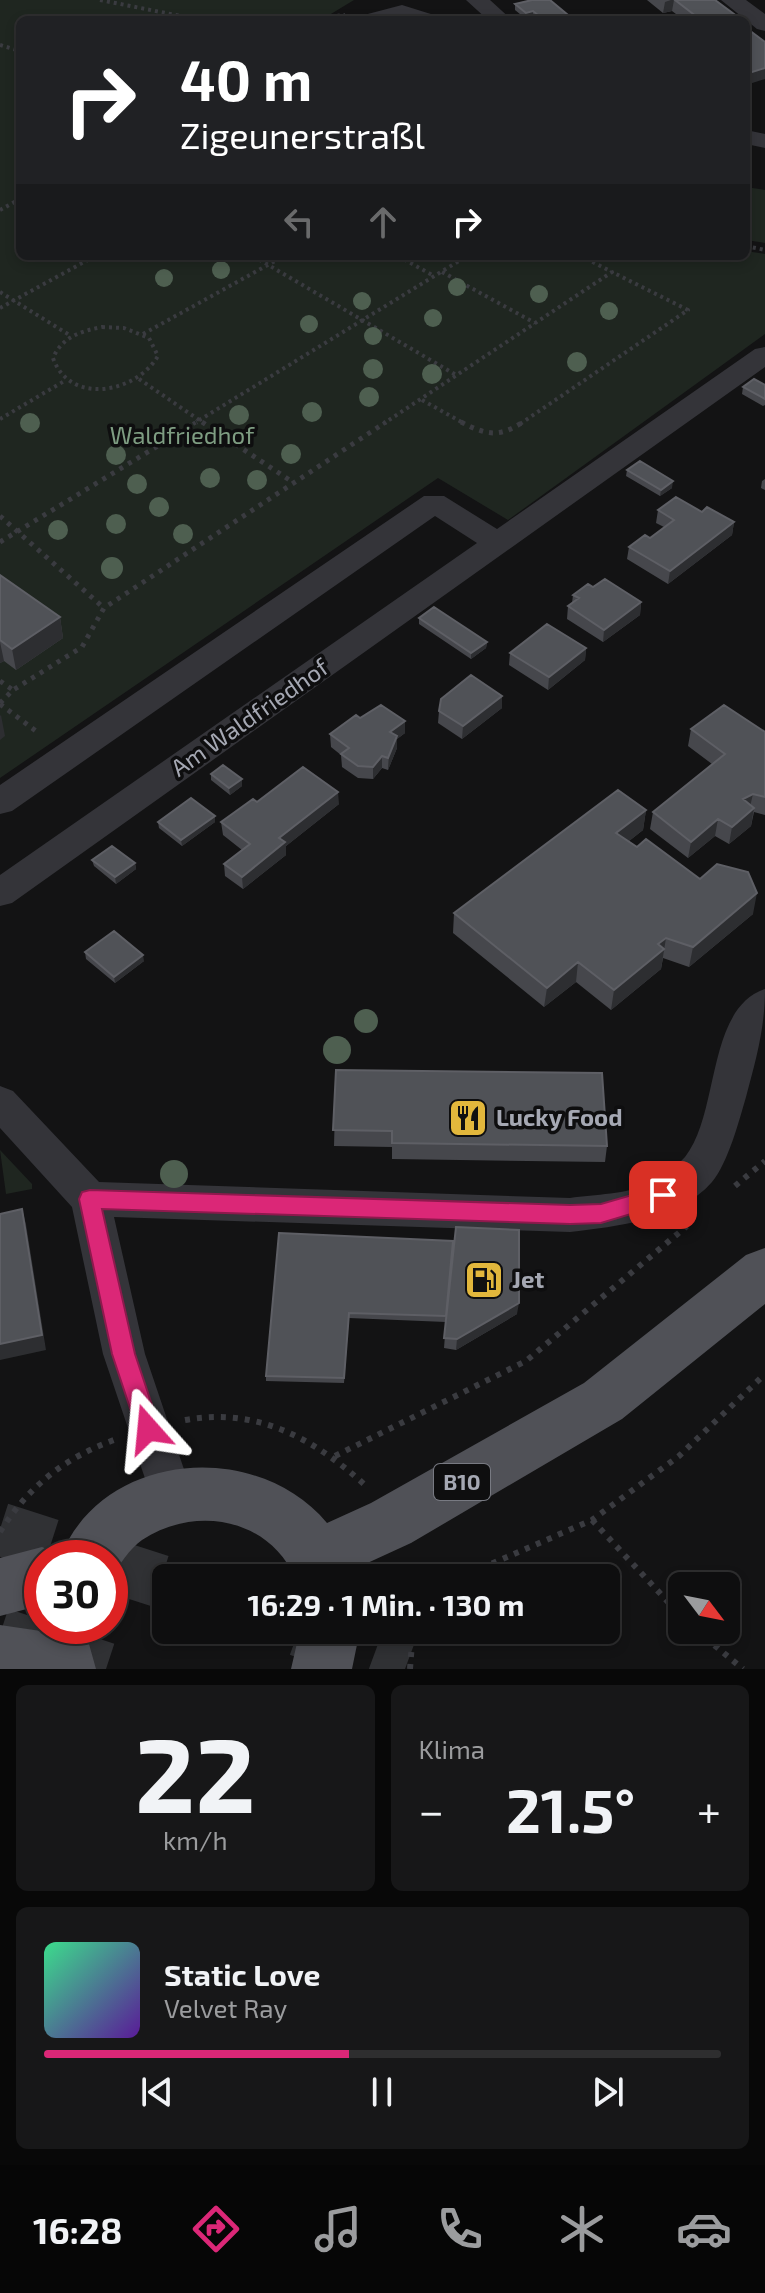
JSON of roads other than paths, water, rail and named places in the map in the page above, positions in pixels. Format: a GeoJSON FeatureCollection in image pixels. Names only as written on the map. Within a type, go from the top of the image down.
{"type":"FeatureCollection","features":[{"type":"Feature","properties":{"kind":"main road","name":"B10"},"geometry":{"type":"LineString","coordinates":[[326,1564],[603,1401],[765,1272]]}},
{"type":"Feature","properties":{"kind":"main road","name":"B10"},"geometry":{"type":"LineString","coordinates":[[104,1540],[120,1521],[171,1496],[214,1491],[256,1500],[291,1522],[319,1564]]}},
{"type":"Feature","properties":{"kind":"main road"},"geometry":{"type":"LineString","coordinates":[[0,1587],[24,1581]]}},
{"type":"Feature","properties":{"kind":"main road"},"geometry":{"type":"LineString","coordinates":[[321,1669],[327,1658],[328,1644]]}},
{"type":"Feature","properties":{"kind":"main road"},"geometry":{"type":"LineString","coordinates":[[0,1655],[67,1653]]}},
{"type":"Feature","properties":{"kind":"street"},"geometry":{"type":"LineString","coordinates":[[477,0],[496,16]]}},
{"type":"Feature","properties":{"kind":"street"},"geometry":{"type":"LineString","coordinates":[[732,0],[765,24]]}},
{"type":"Feature","properties":{"kind":"street"},"geometry":{"type":"LineString","coordinates":[[385,16],[402,12],[414,16]]}},
{"type":"Feature","properties":{"kind":"street","name":"Am Waldfriedhof"},"geometry":{"type":"LineString","coordinates":[[0,893],[765,355]]}},
{"type":"Feature","properties":{"kind":"street"},"geometry":{"type":"LineString","coordinates":[[0,802],[434,503],[499,543]]}},
{"type":"Feature","properties":{"kind":"street"},"geometry":{"type":"LineString","coordinates":[[90,1199],[570,1215],[634,1206],[684,1182],[703,1162],[717,1131],[748,1022],[765,1004]]}},
{"type":"Feature","properties":{"kind":"street"},"geometry":{"type":"LineString","coordinates":[[0,1102],[90,1199],[124,1354],[171,1496]]}},
{"type":"Feature","properties":{"kind":"tunnel"},"geometry":{"type":"LineString","coordinates":[[0,1529],[34,1540]]}},
{"type":"Feature","properties":{"kind":"tunnel"},"geometry":{"type":"LineString","coordinates":[[128,1571],[152,1578]]}},
{"type":"Feature","properties":{"kind":"tunnel"},"geometry":{"type":"LineString","coordinates":[[0,1634],[106,1669]]}},
{"type":"Feature","properties":{"kind":"tunnel"},"geometry":{"type":"LineString","coordinates":[[337,1644],[405,1669]]}},
{"type":"Feature","properties":{"kind":"place","name":"Lucky Food"},"geometry":{"type":"Point","coordinates":[468,1118]}},
{"type":"Feature","properties":{"kind":"place","name":"Jet"},"geometry":{"type":"Point","coordinates":[484,1280]}},
{"type":"Feature","properties":{"kind":"park label","name":"Waldfriedhof"},"geometry":{"type":"Point","coordinates":[182,436]}}]}
